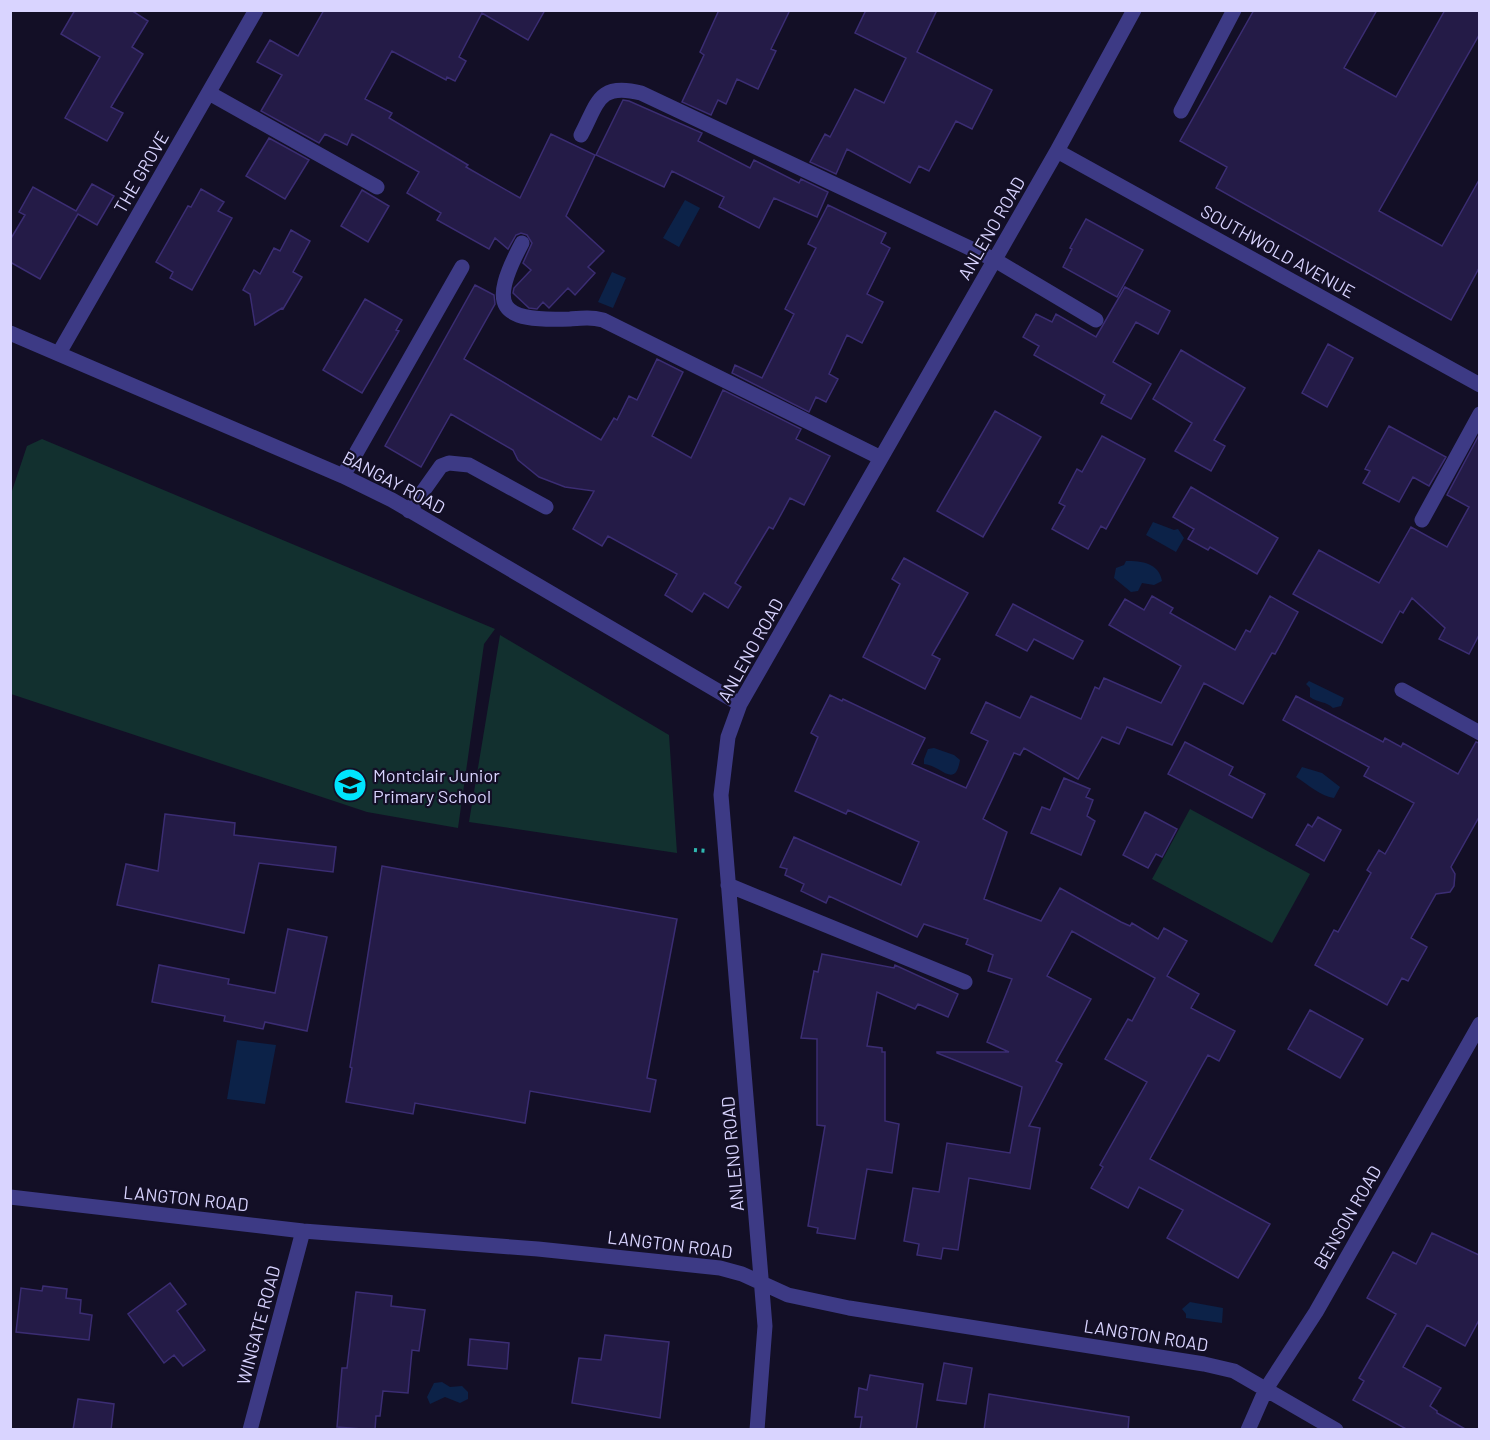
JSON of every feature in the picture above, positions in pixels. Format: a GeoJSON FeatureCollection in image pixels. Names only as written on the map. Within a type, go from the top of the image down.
{"type":"FeatureCollection","features":[{"type":"Feature","properties":{"kind":"street","name":"THE GROVE"},"geometry":{"type":"LineString","coordinates":[[59,353],[256,10]]}},
{"type":"Feature","properties":{"kind":"street","name":"ANLENO ROAD"},"geometry":{"type":"LineString","coordinates":[[757,1430],[765,1326],[721,795],[728,738],[740,704],[1057,151],[1134,10]]}},
{"type":"Feature","properties":{"kind":"street"},"geometry":{"type":"LineString","coordinates":[[1180,111],[1234,10]]}},
{"type":"Feature","properties":{"kind":"street"},"geometry":{"type":"LineString","coordinates":[[580,135],[600,98],[607,92],[624,89],[641,93],[995,260],[1096,320]]}},
{"type":"Feature","properties":{"kind":"street"},"geometry":{"type":"LineString","coordinates":[[209,93],[377,187]]}},
{"type":"Feature","properties":{"kind":"street","name":"SOUTHWOLD AVENUE"},"geometry":{"type":"LineString","coordinates":[[1057,151],[1479,385]]}},
{"type":"Feature","properties":{"kind":"street"},"geometry":{"type":"LineString","coordinates":[[522,243],[505,280],[502,295],[503,303],[508,311],[533,318],[591,317],[603,320],[881,458]]}},
{"type":"Feature","properties":{"kind":"street"},"geometry":{"type":"LineString","coordinates":[[343,476],[462,267]]}},
{"type":"Feature","properties":{"kind":"street","name":"BANGAY ROAD"},"geometry":{"type":"LineString","coordinates":[[10,333],[343,476],[409,510],[740,704]]}},
{"type":"Feature","properties":{"kind":"street"},"geometry":{"type":"LineString","coordinates":[[1422,520],[1479,414]]}},
{"type":"Feature","properties":{"kind":"street"},"geometry":{"type":"LineString","coordinates":[[409,510],[441,466],[449,463],[469,465],[546,507]]}},
{"type":"Feature","properties":{"kind":"street"},"geometry":{"type":"LineString","coordinates":[[1402,690],[1479,733]]}},
{"type":"Feature","properties":{"kind":"street"},"geometry":{"type":"LineString","coordinates":[[728,885],[965,982]]}},
{"type":"Feature","properties":{"kind":"street","name":"BENSON ROAD"},"geometry":{"type":"LineString","coordinates":[[1248,1430],[1266,1389],[1316,1312],[1479,1024]]}},
{"type":"Feature","properties":{"kind":"street","name":"LANGTON ROAD"},"geometry":{"type":"LineString","coordinates":[[10,1197],[303,1231],[538,1249],[720,1268],[742,1274],[788,1295],[849,1308],[1204,1364],[1234,1371],[1336,1430]]}},
{"type":"Feature","properties":{"kind":"street","name":"WINGATE ROAD"},"geometry":{"type":"LineString","coordinates":[[250,1430],[303,1231]]}},
{"type":"Feature","properties":{"kind":"green space"},"geometry":{"type":"Polygon","coordinates":[[[42,439],[495,629],[484,644],[458,828],[367,812],[11,694],[11,494],[27,446],[42,439]]]}},
{"type":"Feature","properties":{"kind":"green space"},"geometry":{"type":"Polygon","coordinates":[[[500,635],[669,735],[677,853],[469,822],[500,635]]]}},
{"type":"Feature","properties":{"kind":"green space"},"geometry":{"type":"Polygon","coordinates":[[[1190,809],[1310,874],[1272,943],[1152,879],[1190,809]]]}},
{"type":"Feature","properties":{"kind":"water"},"geometry":{"type":"Polygon","coordinates":[[[685,200],[700,208],[679,247],[663,238],[685,200]]]}},
{"type":"Feature","properties":{"kind":"water"},"geometry":{"type":"Polygon","coordinates":[[[612,272],[626,278],[613,308],[598,302],[612,272]]]}},
{"type":"Feature","properties":{"kind":"water"},"geometry":{"type":"Polygon","coordinates":[[[1153,522],[1174,530],[1178,529],[1184,538],[1176,552],[1146,535],[1153,522]]]}},
{"type":"Feature","properties":{"kind":"water"},"geometry":{"type":"Polygon","coordinates":[[[1126,561],[1149,564],[1157,570],[1162,581],[1154,585],[1142,583],[1138,591],[1131,592],[1114,578],[1116,568],[1124,565],[1126,561]]]}},
{"type":"Feature","properties":{"kind":"water"},"geometry":{"type":"Polygon","coordinates":[[[1309,681],[1344,698],[1341,706],[1333,708],[1310,697],[1310,688],[1306,684],[1309,681]]]}},
{"type":"Feature","properties":{"kind":"water"},"geometry":{"type":"Polygon","coordinates":[[[934,748],[954,755],[960,760],[955,773],[946,774],[924,764],[928,749],[934,748]]]}},
{"type":"Feature","properties":{"kind":"water"},"geometry":{"type":"Polygon","coordinates":[[[1302,767],[1322,773],[1340,787],[1334,798],[1320,793],[1296,777],[1302,767]]]}},
{"type":"Feature","properties":{"kind":"water"},"geometry":{"type":"Polygon","coordinates":[[[237,1040],[276,1045],[265,1104],[227,1099],[237,1040]]]}},
{"type":"Feature","properties":{"kind":"water"},"geometry":{"type":"Polygon","coordinates":[[[1190,1302],[1223,1308],[1222,1323],[1186,1318],[1182,1309],[1190,1302]]]}},
{"type":"Feature","properties":{"kind":"water"},"geometry":{"type":"Polygon","coordinates":[[[442,1382],[450,1387],[462,1386],[468,1392],[468,1399],[460,1403],[445,1397],[430,1404],[427,1397],[434,1383],[442,1382]]]}},
{"type":"Feature","properties":{"kind":"building"},"geometry":{"type":"Polygon","coordinates":[[[75,10],[131,10],[148,21],[132,47],[143,54],[111,107],[123,113],[107,141],[65,118],[100,57],[61,34],[75,10]]]}},
{"type":"Feature","properties":{"kind":"building"},"geometry":{"type":"Polygon","coordinates":[[[324,10],[545,10],[528,40],[482,13],[459,57],[466,61],[455,81],[447,77],[446,80],[392,51],[365,99],[392,113],[389,118],[520,198],[551,134],[595,155],[566,216],[604,251],[588,267],[595,273],[575,295],[568,288],[549,308],[543,302],[537,309],[529,308],[513,293],[514,288],[531,270],[523,263],[532,243],[527,235],[521,233],[516,235],[508,249],[495,238],[489,249],[437,220],[441,213],[407,193],[419,172],[352,134],[347,145],[325,134],[319,143],[261,111],[282,75],[257,62],[270,40],[298,56],[324,10]]]}},
{"type":"Feature","properties":{"kind":"building"},"geometry":{"type":"Polygon","coordinates":[[[719,10],[790,10],[771,49],[776,51],[758,89],[737,79],[726,104],[718,100],[711,115],[682,102],[704,55],[700,52],[719,10]]]}},
{"type":"Feature","properties":{"kind":"building"},"geometry":{"type":"Polygon","coordinates":[[[866,10],[937,10],[917,52],[992,90],[972,129],[956,121],[929,171],[919,166],[910,183],[847,149],[836,174],[810,162],[825,134],[830,137],[855,89],[884,103],[906,58],[855,33],[866,10]]]}},
{"type":"Feature","properties":{"kind":"building"},"geometry":{"type":"Polygon","coordinates":[[[1254,10],[1377,10],[1344,68],[1396,97],[1445,10],[1479,10],[1479,35],[1379,211],[1442,246],[1479,180],[1479,268],[1451,320],[1216,188],[1227,167],[1180,141],[1254,10]]]}},
{"type":"Feature","properties":{"kind":"building"},"geometry":{"type":"Polygon","coordinates":[[[623,100],[702,133],[698,141],[750,168],[754,160],[799,183],[801,179],[828,192],[817,217],[774,198],[759,228],[719,207],[724,197],[672,171],[664,187],[596,155],[623,100]]]}},
{"type":"Feature","properties":{"kind":"building"},"geometry":{"type":"Polygon","coordinates":[[[269,138],[309,160],[285,199],[246,176],[269,138]]]}},
{"type":"Feature","properties":{"kind":"building"},"geometry":{"type":"Polygon","coordinates":[[[92,184],[114,196],[97,225],[78,214],[40,279],[10,262],[10,240],[25,215],[19,212],[33,187],[76,211],[92,184]]]}},
{"type":"Feature","properties":{"kind":"building"},"geometry":{"type":"Polygon","coordinates":[[[201,189],[224,202],[218,211],[232,218],[192,290],[170,278],[173,272],[156,262],[188,206],[191,207],[201,189]]]}},
{"type":"Feature","properties":{"kind":"building"},"geometry":{"type":"Polygon","coordinates":[[[362,190],[389,206],[368,242],[341,226],[362,190]]]}},
{"type":"Feature","properties":{"kind":"building"},"geometry":{"type":"Polygon","coordinates":[[[828,205],[886,233],[881,243],[890,248],[867,294],[883,302],[862,343],[847,335],[829,374],[838,379],[826,402],[816,397],[809,412],[732,373],[735,365],[762,378],[794,314],[785,309],[816,248],[808,244],[828,205]]]}},
{"type":"Feature","properties":{"kind":"building"},"geometry":{"type":"Polygon","coordinates":[[[1086,219],[1143,250],[1117,297],[1063,267],[1072,249],[1070,248],[1086,219]]]}},
{"type":"Feature","properties":{"kind":"building"},"geometry":{"type":"Polygon","coordinates":[[[291,230],[310,241],[293,272],[302,277],[283,309],[255,325],[250,294],[243,290],[254,270],[260,274],[274,248],[280,251],[291,230]]]}},
{"type":"Feature","properties":{"kind":"building"},"geometry":{"type":"Polygon","coordinates":[[[475,285],[494,295],[495,304],[464,359],[601,440],[614,418],[617,420],[629,396],[637,400],[657,359],[683,372],[652,436],[691,458],[723,390],[801,429],[796,439],[830,456],[804,505],[790,498],[773,529],[769,527],[735,583],[741,587],[728,608],[704,593],[692,612],[665,595],[677,574],[608,536],[602,546],[573,529],[594,491],[565,487],[539,477],[518,460],[513,450],[451,414],[421,467],[385,446],[475,285]]]}},
{"type":"Feature","properties":{"kind":"building"},"geometry":{"type":"Polygon","coordinates":[[[1125,287],[1170,311],[1158,334],[1136,322],[1113,362],[1151,384],[1131,419],[1101,403],[1105,395],[1034,355],[1039,346],[1023,337],[1036,314],[1052,322],[1056,314],[1096,337],[1125,287]]]}},
{"type":"Feature","properties":{"kind":"building"},"geometry":{"type":"Polygon","coordinates":[[[365,299],[402,320],[396,330],[399,331],[362,393],[323,370],[365,299]]]}},
{"type":"Feature","properties":{"kind":"building"},"geometry":{"type":"Polygon","coordinates":[[[1328,344],[1353,358],[1327,407],[1302,393],[1328,344]]]}},
{"type":"Feature","properties":{"kind":"building"},"geometry":{"type":"Polygon","coordinates":[[[1181,350],[1245,388],[1214,440],[1225,446],[1211,471],[1175,451],[1192,423],[1153,399],[1181,350]]]}},
{"type":"Feature","properties":{"kind":"building"},"geometry":{"type":"Polygon","coordinates":[[[995,411],[1041,437],[983,537],[937,511],[995,411]]]}},
{"type":"Feature","properties":{"kind":"building"},"geometry":{"type":"Polygon","coordinates":[[[1389,426],[1446,457],[1429,486],[1413,477],[1399,502],[1363,483],[1370,471],[1365,469],[1389,426]]]}},
{"type":"Feature","properties":{"kind":"building"},"geometry":{"type":"Polygon","coordinates":[[[1479,435],[1479,635],[1469,654],[1439,639],[1445,628],[1412,598],[1403,613],[1400,611],[1382,643],[1293,594],[1319,550],[1379,583],[1411,527],[1447,547],[1469,507],[1447,495],[1479,435]]]}},
{"type":"Feature","properties":{"kind":"building"},"geometry":{"type":"Polygon","coordinates":[[[1102,436],[1145,459],[1106,529],[1101,526],[1088,549],[1052,529],[1065,506],[1059,503],[1077,469],[1082,472],[1102,436]]]}},
{"type":"Feature","properties":{"kind":"building"},"geometry":{"type":"Polygon","coordinates":[[[1191,487],[1278,538],[1257,574],[1210,547],[1208,550],[1188,539],[1194,529],[1173,517],[1191,487]]]}},
{"type":"Feature","properties":{"kind":"building"},"geometry":{"type":"Polygon","coordinates":[[[904,558],[968,593],[932,655],[940,659],[925,689],[863,657],[900,584],[892,579],[904,558]]]}},
{"type":"Feature","properties":{"kind":"building"},"geometry":{"type":"Polygon","coordinates":[[[1152,596],[1173,608],[1170,613],[1235,650],[1246,630],[1250,632],[1270,596],[1298,612],[1275,654],[1272,653],[1243,704],[1204,683],[1172,745],[1127,727],[1119,744],[1102,737],[1078,779],[1024,748],[1020,755],[1014,753],[983,819],[1007,832],[984,899],[1041,921],[1060,888],[1121,922],[1130,926],[1132,923],[1158,939],[1164,928],[1187,941],[1167,976],[1199,994],[1191,1008],[1235,1031],[1219,1061],[1208,1055],[1150,1159],[1270,1224],[1238,1278],[1167,1238],[1183,1210],[1139,1187],[1128,1208],[1091,1188],[1103,1167],[1100,1165],[1147,1082],[1105,1059],[1128,1019],[1132,1021],[1155,978],[1072,931],[1047,976],[1091,999],[1056,1061],[1062,1064],[1029,1126],[1040,1128],[1030,1189],[969,1178],[958,1250],[943,1248],[941,1259],[917,1255],[919,1244],[904,1241],[913,1188],[939,1192],[947,1143],[1010,1153],[1022,1087],[937,1052],[1009,1052],[987,1042],[1012,979],[988,971],[993,955],[966,944],[968,939],[924,924],[917,937],[829,896],[826,903],[801,891],[804,884],[785,875],[787,869],[780,867],[794,837],[901,885],[919,842],[848,810],[846,814],[795,791],[818,737],[811,733],[830,695],[842,701],[843,699],[925,738],[912,764],[966,788],[988,741],[971,733],[986,702],[1020,718],[1031,696],[1081,719],[1095,687],[1099,689],[1104,678],[1161,703],[1181,666],[1109,625],[1125,599],[1144,610],[1152,596]]]}},
{"type":"Feature","properties":{"kind":"building"},"geometry":{"type":"Polygon","coordinates":[[[1013,604],[1083,641],[1073,659],[1034,639],[1027,651],[996,635],[1013,604]]]}},
{"type":"Feature","properties":{"kind":"building"},"geometry":{"type":"Polygon","coordinates":[[[1296,696],[1383,742],[1385,738],[1401,747],[1403,743],[1458,774],[1476,742],[1479,743],[1479,817],[1451,867],[1455,874],[1454,886],[1450,892],[1436,894],[1411,938],[1427,947],[1408,981],[1402,978],[1387,1005],[1315,965],[1334,930],[1338,932],[1371,873],[1367,870],[1379,850],[1385,854],[1414,803],[1364,776],[1369,767],[1283,720],[1296,696]]]}},
{"type":"Feature","properties":{"kind":"building"},"geometry":{"type":"Polygon","coordinates":[[[1185,742],[1233,767],[1229,775],[1265,794],[1252,818],[1168,774],[1185,742]]]}},
{"type":"Feature","properties":{"kind":"building"},"geometry":{"type":"Polygon","coordinates":[[[1064,778],[1090,789],[1086,797],[1093,800],[1087,816],[1095,821],[1081,855],[1031,833],[1042,807],[1050,810],[1064,778]]]}},
{"type":"Feature","properties":{"kind":"building"},"geometry":{"type":"Polygon","coordinates":[[[1145,812],[1177,829],[1162,857],[1156,854],[1148,868],[1123,855],[1145,812]]]}},
{"type":"Feature","properties":{"kind":"building"},"geometry":{"type":"Polygon","coordinates":[[[165,814],[235,823],[234,835],[336,847],[333,872],[259,863],[244,933],[117,905],[126,864],[158,871],[165,814]]]}},
{"type":"Feature","properties":{"kind":"building"},"geometry":{"type":"Polygon","coordinates":[[[1318,817],[1341,830],[1324,861],[1296,845],[1308,824],[1312,827],[1318,817]]]}},
{"type":"Feature","properties":{"kind":"building"},"geometry":{"type":"Polygon","coordinates":[[[382,866],[677,919],[647,1078],[656,1080],[650,1112],[530,1091],[525,1123],[415,1103],[413,1114],[346,1102],[382,866]]]}},
{"type":"Feature","properties":{"kind":"building"},"geometry":{"type":"Polygon","coordinates":[[[288,929],[327,937],[307,1031],[265,1022],[263,1029],[224,1021],[225,1016],[152,1002],[159,965],[229,979],[228,984],[275,993],[288,929]]]}},
{"type":"Feature","properties":{"kind":"building"},"geometry":{"type":"Polygon","coordinates":[[[822,954],[894,968],[895,965],[958,994],[948,1017],[918,1004],[915,1009],[877,992],[867,1046],[882,1048],[882,1052],[885,1052],[885,1121],[899,1124],[892,1173],[867,1169],[855,1239],[817,1233],[818,1228],[808,1226],[825,1126],[817,1125],[817,1039],[801,1038],[814,971],[818,972],[822,954]]]}},
{"type":"Feature","properties":{"kind":"building"},"geometry":{"type":"Polygon","coordinates":[[[1310,1010],[1363,1039],[1340,1078],[1288,1049],[1310,1010]]]}},
{"type":"Feature","properties":{"kind":"building"},"geometry":{"type":"Polygon","coordinates":[[[1432,1233],[1479,1255],[1479,1320],[1465,1346],[1427,1325],[1403,1367],[1441,1388],[1430,1406],[1437,1413],[1467,1430],[1408,1430],[1353,1400],[1364,1381],[1359,1378],[1396,1314],[1367,1298],[1393,1252],[1416,1264],[1432,1233]]]}},
{"type":"Feature","properties":{"kind":"building"},"geometry":{"type":"Polygon","coordinates":[[[170,1283],[186,1304],[177,1311],[205,1350],[183,1366],[174,1355],[164,1363],[128,1314],[170,1283]]]}},
{"type":"Feature","properties":{"kind":"building"},"geometry":{"type":"Polygon","coordinates":[[[43,1286],[67,1289],[66,1298],[81,1300],[80,1313],[92,1315],[89,1340],[16,1332],[21,1288],[42,1291],[43,1286]]]}},
{"type":"Feature","properties":{"kind":"building"},"geometry":{"type":"Polygon","coordinates":[[[356,1292],[392,1296],[391,1306],[425,1310],[419,1351],[412,1350],[408,1393],[383,1391],[380,1416],[376,1416],[375,1430],[337,1427],[342,1368],[347,1368],[356,1292]]]}},
{"type":"Feature","properties":{"kind":"building"},"geometry":{"type":"Polygon","coordinates":[[[605,1335],[669,1342],[660,1418],[572,1403],[579,1358],[601,1360],[605,1335]]]}},
{"type":"Feature","properties":{"kind":"building"},"geometry":{"type":"Polygon","coordinates":[[[470,1339],[509,1343],[507,1369],[468,1365],[470,1339]]]}},
{"type":"Feature","properties":{"kind":"building"},"geometry":{"type":"Polygon","coordinates":[[[944,1363],[972,1368],[966,1404],[937,1400],[944,1363]]]}},
{"type":"Feature","properties":{"kind":"building"},"geometry":{"type":"Polygon","coordinates":[[[870,1375],[923,1384],[916,1430],[860,1430],[862,1417],[855,1417],[859,1388],[867,1390],[870,1375]]]}},
{"type":"Feature","properties":{"kind":"building"},"geometry":{"type":"Polygon","coordinates":[[[989,1394],[1129,1417],[1128,1430],[984,1430],[989,1394]]]}},
{"type":"Feature","properties":{"kind":"building"},"geometry":{"type":"Polygon","coordinates":[[[78,1399],[114,1404],[111,1430],[73,1430],[78,1399]]]}},
{"type":"Feature","properties":{"kind":"place","name":"Montclair Junior Primary School"},"geometry":{"type":"Point","coordinates":[350,785]}}]}
